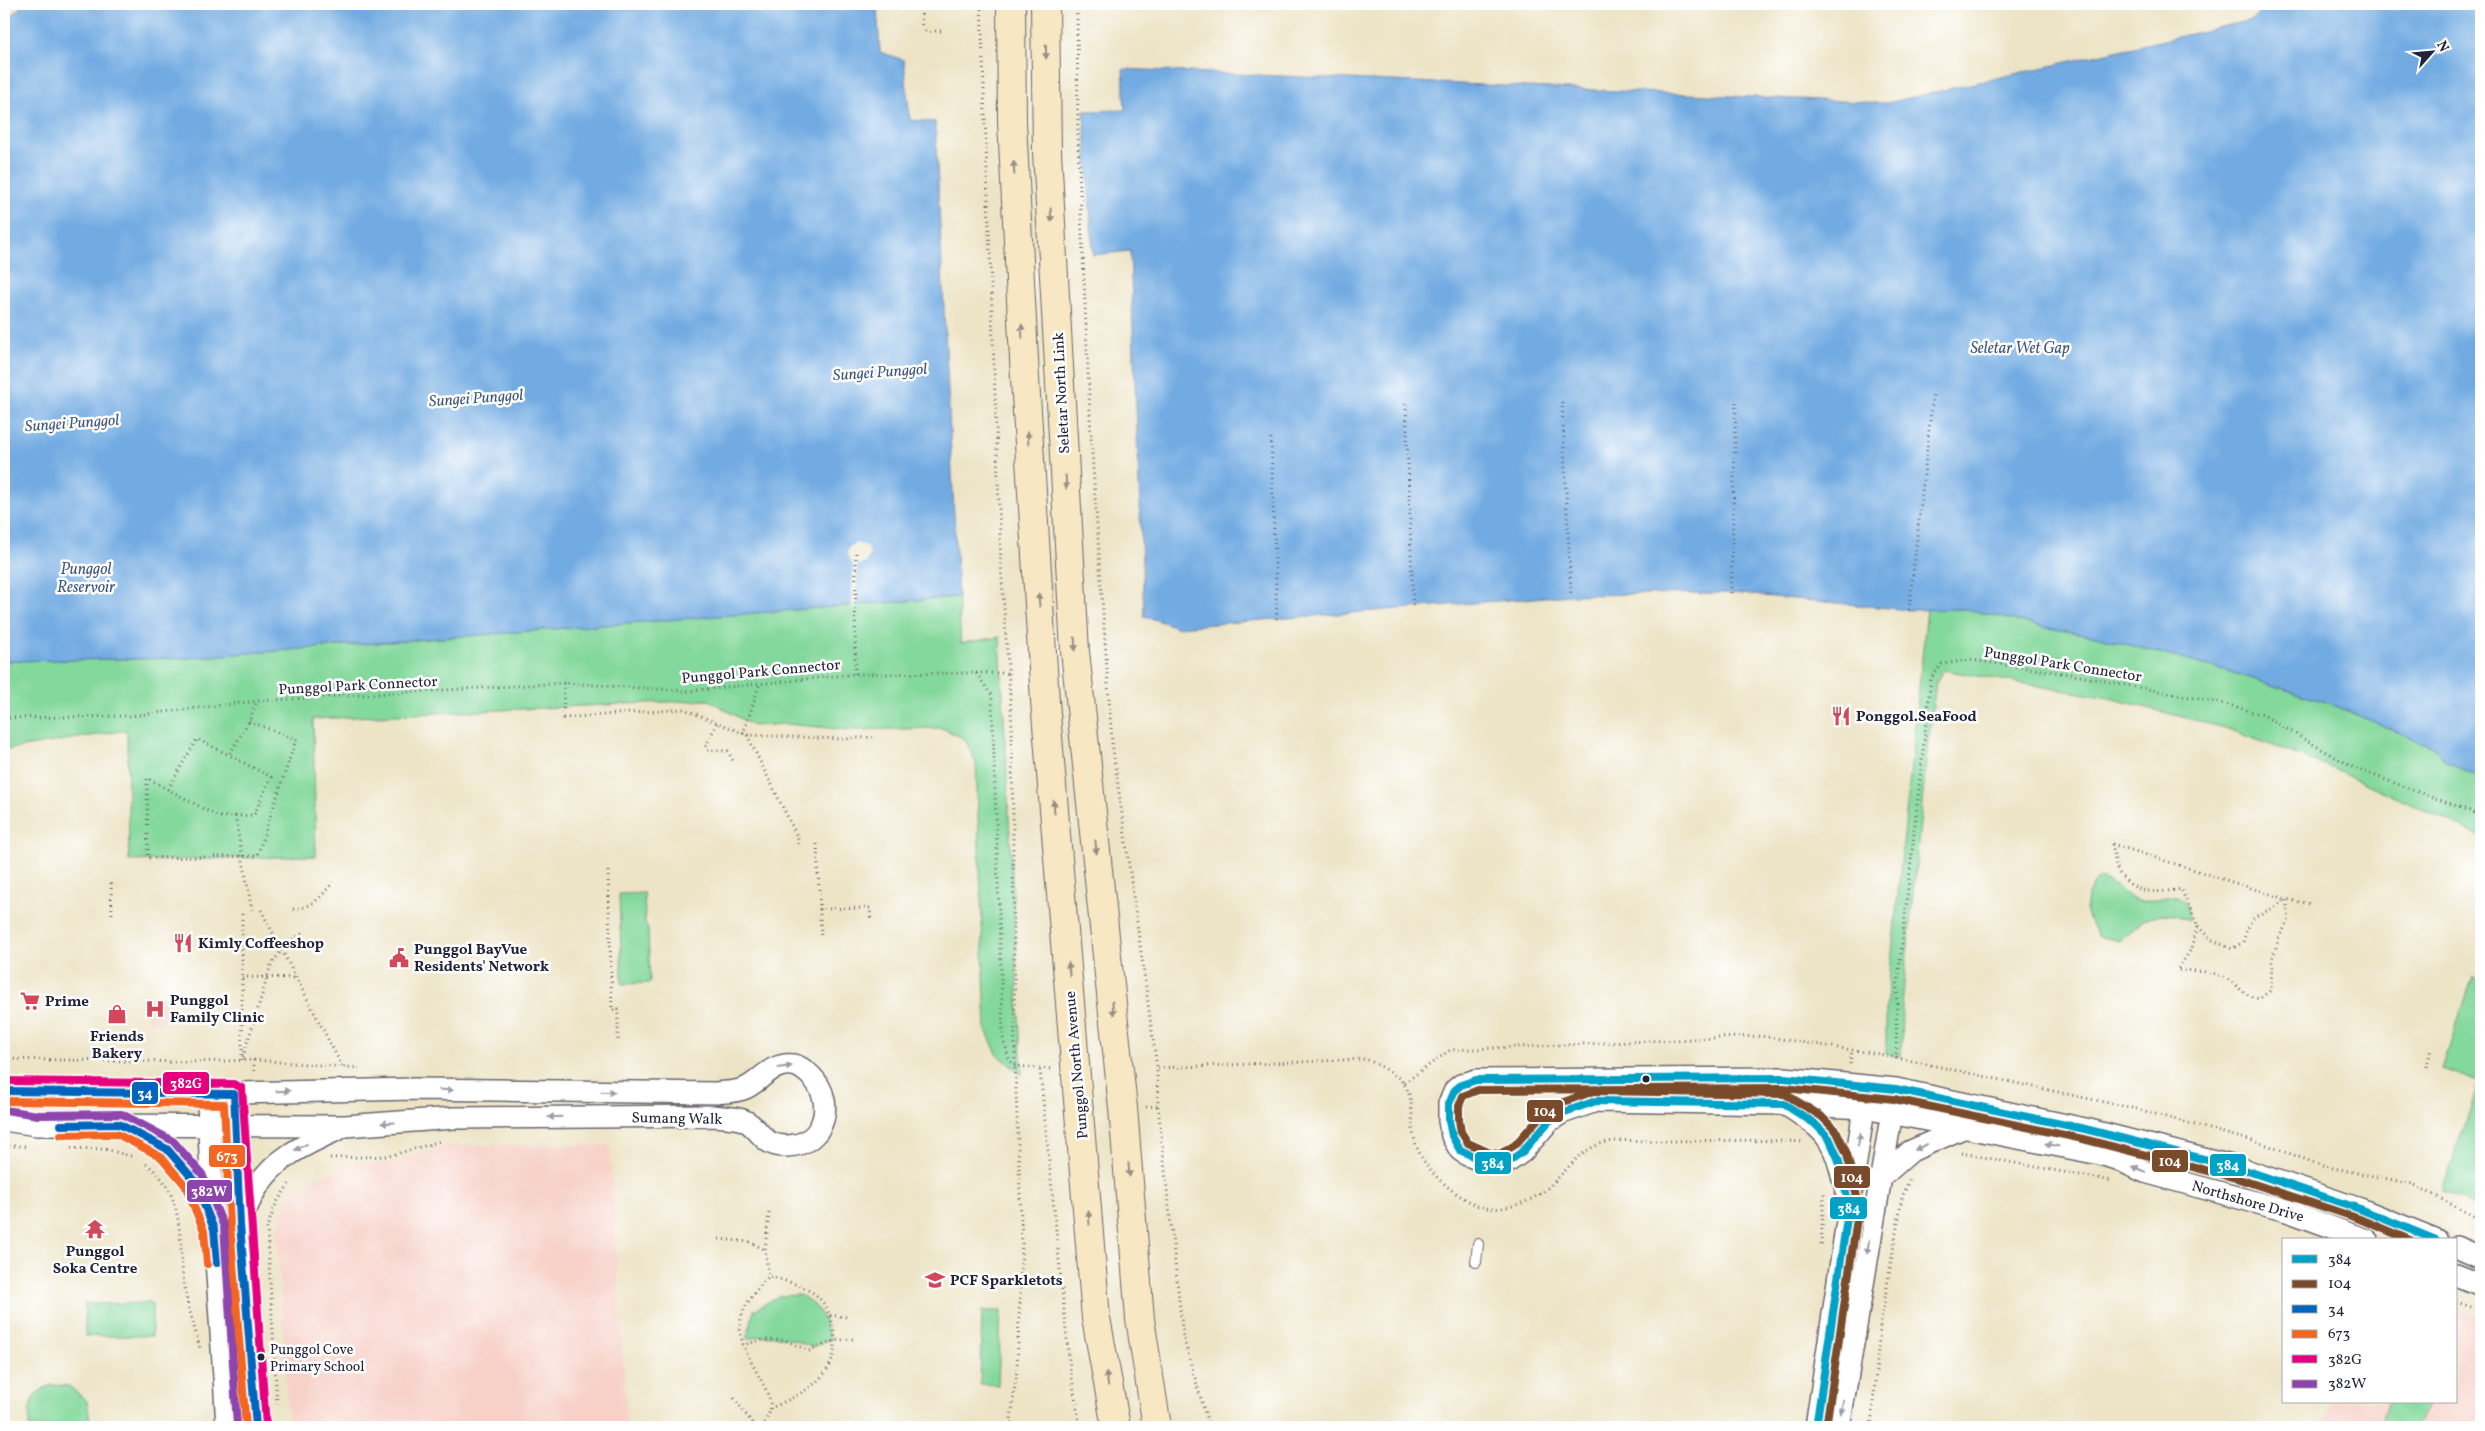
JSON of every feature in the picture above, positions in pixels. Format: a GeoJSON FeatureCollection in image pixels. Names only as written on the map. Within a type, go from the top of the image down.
{"type":"FeatureCollection","features":[{"type":"Feature","properties":{"kind":"main road","name":"Punggol North Avenue"},"geometry":{"type":"LineString","coordinates":[[1011,4],[1012,122],[1025,379],[1045,701],[1096,1318],[1116,1427]]}},
{"type":"Feature","properties":{"kind":"main road","name":"Seletar North Link"},"geometry":{"type":"LineString","coordinates":[[1045,4],[1047,152],[1075,651],[1123,1108],[1140,1319],[1157,1427]]}},
{"type":"Feature","properties":{"kind":"street","name":"Sumang Walk"},"geometry":{"type":"LineString","coordinates":[[4,1091],[208,1094],[413,1090],[716,1093],[744,1089],[764,1073],[793,1065],[806,1071],[821,1086],[826,1105],[823,1120],[815,1134],[802,1144],[786,1146],[771,1144],[744,1120],[712,1116],[454,1118],[345,1126],[235,1124],[37,1125],[4,1120]]}},
{"type":"Feature","properties":{"kind":"street","name":"Northshore Drive"},"geometry":{"type":"LineString","coordinates":[[2362,1238],[2287,1210],[2145,1172],[2101,1145],[2085,1129],[1896,1089],[1784,1078],[1476,1080],[1461,1085],[1455,1090],[1449,1104],[1449,1121],[1452,1136],[1460,1150],[1467,1155],[1488,1163],[1502,1164],[1522,1152],[1549,1122],[1562,1113],[1596,1101],[1784,1104],[1865,1108],[1965,1127],[2101,1145],[2239,1168],[2360,1209],[2432,1238]]}},
{"type":"Feature","properties":{"kind":"street"},"geometry":{"type":"LineString","coordinates":[[1816,1427],[1867,1085]]}},
{"type":"Feature","properties":{"kind":"street"},"geometry":{"type":"LineString","coordinates":[[1838,1427],[1879,1178],[1889,1139],[1891,1113],[1896,1089]]}},
{"type":"Feature","properties":{"kind":"street"},"geometry":{"type":"LineString","coordinates":[[208,1094],[214,1229],[227,1427]]}},
{"type":"Feature","properties":{"kind":"street"},"geometry":{"type":"LineString","coordinates":[[234,1094],[240,1224],[256,1427]]}},
{"type":"Feature","properties":{"kind":"street"},"geometry":{"type":"LineString","coordinates":[[1784,1104],[1814,1123],[1829,1138],[1838,1158],[1850,1206]]}},
{"type":"Feature","properties":{"kind":"street"},"geometry":{"type":"LineString","coordinates":[[119,1124],[166,1150],[177,1160],[194,1180],[214,1229]]}},
{"type":"Feature","properties":{"kind":"street"},"geometry":{"type":"LineString","coordinates":[[240,1224],[257,1186],[274,1166],[299,1148],[345,1126]]}},
{"type":"Feature","properties":{"kind":"street"},"geometry":{"type":"LineString","coordinates":[[1879,1178],[1911,1151],[1965,1127]]}},
{"type":"Feature","properties":{"kind":"street"},"geometry":{"type":"LineString","coordinates":[[2458,1248],[2481,1258]]}},
{"type":"Feature","properties":{"kind":"street"},"geometry":{"type":"LineString","coordinates":[[2458,1276],[2481,1285]]}},
{"type":"Feature","properties":{"kind":"lane"},"geometry":{"type":"LineString","coordinates":[[1476,1262],[1478,1244]]}},
{"type":"Feature","properties":{"kind":"path"},"geometry":{"type":"LineString","coordinates":[[920,4],[922,31],[945,31]]}},
{"type":"Feature","properties":{"kind":"path"},"geometry":{"type":"LineString","coordinates":[[981,4],[1001,564],[1010,673],[1012,726],[1016,1066],[1022,1244],[1017,1369],[1010,1427]]}},
{"type":"Feature","properties":{"kind":"path"},"geometry":{"type":"LineString","coordinates":[[1077,4],[1078,146],[1089,399],[1112,742],[1157,1068]]}},
{"type":"Feature","properties":{"kind":"path"},"geometry":{"type":"LineString","coordinates":[[1910,610],[1933,394]]}},
{"type":"Feature","properties":{"kind":"path"},"geometry":{"type":"LineString","coordinates":[[1562,402],[1571,595]]}},
{"type":"Feature","properties":{"kind":"path"},"geometry":{"type":"LineString","coordinates":[[1731,593],[1736,402]]}},
{"type":"Feature","properties":{"kind":"path"},"geometry":{"type":"LineString","coordinates":[[1406,404],[1413,608]]}},
{"type":"Feature","properties":{"kind":"path"},"geometry":{"type":"LineString","coordinates":[[1271,438],[1277,619]]}},
{"type":"Feature","properties":{"kind":"path"},"geometry":{"type":"LineString","coordinates":[[855,674],[856,553]]}},
{"type":"Feature","properties":{"kind":"path","name":"Punggol Park Connector"},"geometry":{"type":"LineString","coordinates":[[1896,1059],[1897,989],[1931,678],[1942,664],[1970,660],[2063,672],[2226,704],[2263,715],[2354,768],[2481,815]]}},
{"type":"Feature","properties":{"kind":"path"},"geometry":{"type":"LineString","coordinates":[[976,673],[992,696],[1001,1022],[1005,1050],[1016,1066],[1040,1070],[1069,1360],[1080,1427]]}},
{"type":"Feature","properties":{"kind":"path","name":"Punggol Park Connector"},"geometry":{"type":"LineString","coordinates":[[4,718],[130,716],[257,701],[564,683],[688,691],[855,674],[1010,673]]}},
{"type":"Feature","properties":{"kind":"path"},"geometry":{"type":"LineString","coordinates":[[564,683],[563,718],[684,709],[745,735],[843,739],[873,737]]}},
{"type":"Feature","properties":{"kind":"path"},"geometry":{"type":"LineString","coordinates":[[760,683],[745,735],[798,838],[798,844]]}},
{"type":"Feature","properties":{"kind":"path"},"geometry":{"type":"LineString","coordinates":[[229,755],[249,721],[257,701]]}},
{"type":"Feature","properties":{"kind":"path"},"geometry":{"type":"LineString","coordinates":[[168,789],[197,739],[271,777],[254,815],[219,817],[147,778],[148,858],[257,856],[296,740],[249,721]]}},
{"type":"Feature","properties":{"kind":"path"},"geometry":{"type":"LineString","coordinates":[[717,723],[706,746],[707,750],[728,751],[734,763]]}},
{"type":"Feature","properties":{"kind":"path"},"geometry":{"type":"LineString","coordinates":[[235,816],[252,910]]}},
{"type":"Feature","properties":{"kind":"path"},"geometry":{"type":"LineString","coordinates":[[817,844],[821,937]]}},
{"type":"Feature","properties":{"kind":"path"},"geometry":{"type":"LineString","coordinates":[[2286,899],[2274,909],[2256,914],[2248,924],[2243,942],[2232,949],[2210,939],[2198,926],[2181,889],[2160,893],[2140,890],[2120,874],[2112,844],[2286,899],[2310,904]]}},
{"type":"Feature","properties":{"kind":"path"},"geometry":{"type":"LineString","coordinates":[[608,871],[612,1010],[618,1010],[618,1040]]}},
{"type":"Feature","properties":{"kind":"path"},"geometry":{"type":"LineString","coordinates":[[293,909],[307,908],[321,897],[333,882]]}},
{"type":"Feature","properties":{"kind":"path"},"geometry":{"type":"LineString","coordinates":[[111,884],[112,916]]}},
{"type":"Feature","properties":{"kind":"path"},"geometry":{"type":"LineString","coordinates":[[2198,926],[2190,951],[2177,970],[2204,971],[2229,980],[2242,994],[2260,999],[2271,990],[2272,959],[2279,938],[2289,919],[2286,899]]}},
{"type":"Feature","properties":{"kind":"path"},"geometry":{"type":"LineString","coordinates":[[820,909],[870,908],[871,919]]}},
{"type":"Feature","properties":{"kind":"path"},"geometry":{"type":"LineString","coordinates":[[242,910],[242,1060],[271,965],[287,942],[304,932]]}},
{"type":"Feature","properties":{"kind":"path"},"geometry":{"type":"LineString","coordinates":[[261,910],[342,1066]]}},
{"type":"Feature","properties":{"kind":"path"},"geometry":{"type":"LineString","coordinates":[[242,977],[296,978]]}},
{"type":"Feature","properties":{"kind":"path"},"geometry":{"type":"LineString","coordinates":[[1404,1084],[1450,1050],[1761,1036],[1852,1050],[2137,1109],[2266,1145],[2323,1166],[2413,1184],[2481,1220]]}},
{"type":"Feature","properties":{"kind":"path"},"geometry":{"type":"LineString","coordinates":[[2427,1067],[2431,1048]]}},
{"type":"Feature","properties":{"kind":"path"},"geometry":{"type":"LineString","coordinates":[[1158,1106],[1182,1336],[1209,1427]]}},
{"type":"Feature","properties":{"kind":"path"},"geometry":{"type":"LineString","coordinates":[[4,1146],[33,1146]]}},
{"type":"Feature","properties":{"kind":"path"},"geometry":{"type":"LineString","coordinates":[[70,1148],[105,1150],[134,1157],[160,1176],[172,1194],[177,1215],[185,1291],[201,1357]]}},
{"type":"Feature","properties":{"kind":"path"},"geometry":{"type":"LineString","coordinates":[[1953,1154],[1962,1152],[1985,1156],[2114,1182]]}},
{"type":"Feature","properties":{"kind":"path"},"geometry":{"type":"LineString","coordinates":[[1871,1427],[1880,1326],[1902,1198],[1912,1175]]}},
{"type":"Feature","properties":{"kind":"path"},"geometry":{"type":"LineString","coordinates":[[278,1414],[267,1227],[277,1202],[289,1183]]}},
{"type":"Feature","properties":{"kind":"path"},"geometry":{"type":"LineString","coordinates":[[769,1213],[765,1250],[769,1276],[744,1309],[739,1326],[742,1345],[766,1390],[771,1408]]}},
{"type":"Feature","properties":{"kind":"path"},"geometry":{"type":"LineString","coordinates":[[719,1239],[750,1242],[765,1250]]}},
{"type":"Feature","properties":{"kind":"path"},"geometry":{"type":"LineString","coordinates":[[762,1427],[771,1408],[811,1389],[833,1362],[836,1340],[830,1315],[818,1297],[802,1287],[769,1276]]}},
{"type":"Feature","properties":{"kind":"path"},"geometry":{"type":"LineString","coordinates":[[2458,1303],[2481,1310]]}},
{"type":"Feature","properties":{"kind":"path"},"geometry":{"type":"LineString","coordinates":[[830,1315],[846,1317]]}},
{"type":"Feature","properties":{"kind":"path"},"geometry":{"type":"LineString","coordinates":[[742,1345],[763,1340],[785,1340],[809,1351],[836,1340],[855,1339]]}},
{"type":"Feature","properties":{"kind":"path"},"geometry":{"type":"LineString","coordinates":[[734,1398],[756,1427]]}},
{"type":"Feature","properties":{"kind":"shaded area","name":"Punggol Family Clinic"},"geometry":{"type":"Polygon","coordinates":[[[146,996],[164,996],[165,1022],[147,1023],[146,996]]]}},
{"type":"Feature","properties":{"kind":"shaded area","name":"Punggol Cove Primary School"},"geometry":{"type":"Polygon","coordinates":[[[449,1145],[610,1145],[627,1427],[291,1427],[288,1416],[277,1233],[280,1217],[295,1190],[318,1176],[342,1170],[343,1163],[391,1164],[449,1145]]]}},
{"type":"Feature","properties":{"kind":"shaded area"},"geometry":{"type":"Polygon","coordinates":[[[2458,1311],[2481,1317],[2481,1427],[2325,1427],[2331,1404],[2458,1404],[2458,1311]]]}},
{"type":"Feature","properties":{"kind":"green space"},"geometry":{"type":"Polygon","coordinates":[[[958,597],[961,643],[1000,637],[1022,1075],[997,1054],[986,1030],[976,763],[965,739],[942,728],[850,730],[787,724],[753,726],[709,700],[313,719],[316,856],[129,861],[127,730],[4,750],[4,661],[187,658],[958,597]]]}},
{"type":"Feature","properties":{"kind":"green space"},"geometry":{"type":"Polygon","coordinates":[[[1927,609],[1966,609],[2048,628],[2096,636],[2231,672],[2331,704],[2436,748],[2445,761],[2481,779],[2481,836],[2327,766],[2225,728],[2109,698],[1943,670],[1936,682],[1928,743],[1902,1005],[1901,1057],[1886,1053],[1886,1010],[1927,609]]]}},
{"type":"Feature","properties":{"kind":"green space"},"geometry":{"type":"Polygon","coordinates":[[[2099,878],[2139,901],[2177,897],[2183,901],[2187,908],[2189,920],[2168,914],[2159,915],[2144,920],[2120,941],[2097,936],[2089,920],[2086,900],[2099,878]]]}},
{"type":"Feature","properties":{"kind":"green space"},"geometry":{"type":"Polygon","coordinates":[[[644,893],[645,922],[648,929],[650,983],[622,984],[619,894],[644,893]]]}},
{"type":"Feature","properties":{"kind":"green space"},"geometry":{"type":"Polygon","coordinates":[[[2473,976],[2481,980],[2481,1212],[2463,1199],[2442,1191],[2479,1082],[2442,1069],[2473,976]]]}},
{"type":"Feature","properties":{"kind":"green space"},"geometry":{"type":"Polygon","coordinates":[[[799,1295],[817,1308],[823,1318],[830,1339],[812,1347],[773,1336],[747,1339],[754,1310],[779,1296],[799,1295]]]}},
{"type":"Feature","properties":{"kind":"green space"},"geometry":{"type":"Polygon","coordinates":[[[152,1303],[152,1336],[85,1336],[85,1304],[152,1303]]]}},
{"type":"Feature","properties":{"kind":"green space"},"geometry":{"type":"Polygon","coordinates":[[[982,1311],[1001,1311],[998,1385],[980,1384],[982,1311]]]}},
{"type":"Feature","properties":{"kind":"green space"},"geometry":{"type":"Polygon","coordinates":[[[51,1385],[69,1386],[87,1401],[91,1427],[29,1427],[30,1406],[34,1397],[51,1385]]]}},
{"type":"Feature","properties":{"kind":"green space"},"geometry":{"type":"Polygon","coordinates":[[[2386,1404],[2422,1404],[2428,1406],[2417,1427],[2380,1427],[2386,1404]]]}},
{"type":"Feature","properties":{"kind":"water"},"geometry":{"type":"Polygon","coordinates":[[[23,4],[877,4],[880,52],[904,60],[910,120],[935,122],[958,597],[187,658],[4,661],[4,22],[23,4]]]}},
{"type":"Feature","properties":{"kind":"water","name":"Seletar Wet Gap"},"geometry":{"type":"Polygon","coordinates":[[[2273,4],[2481,4],[2481,779],[2445,761],[2436,748],[2331,704],[2231,672],[2096,636],[2048,628],[1966,609],[1909,610],[1731,593],[1571,595],[1177,627],[1144,616],[1130,251],[1093,255],[1084,111],[1125,110],[1123,69],[1887,103],[2252,20],[2273,4]]]}},
{"type":"Feature","properties":{"kind":"pier"},"geometry":{"type":"Polygon","coordinates":[[[855,543],[866,546],[870,553],[866,563],[857,565],[857,607],[852,608],[853,564],[847,554],[849,547],[855,543]]]}},
{"type":"Feature","properties":{"kind":"transit line","name":"384"},"geometry":{"type":"LineString","coordinates":[[1816,1427],[1849,1205],[1838,1158],[1829,1138],[1814,1123],[1784,1104],[1596,1101],[1562,1113],[1549,1121],[1522,1152],[1508,1162],[1488,1163],[1460,1150],[1452,1136],[1449,1121],[1449,1104],[1455,1090],[1461,1085],[1476,1080],[1784,1078],[1896,1089],[2085,1129],[2239,1168],[2360,1209],[2431,1238]]}},
{"type":"Feature","properties":{"kind":"transit line","name":"382G"},"geometry":{"type":"LineString","coordinates":[[4,1081],[234,1084],[242,1088],[266,1426]]}},
{"type":"Feature","properties":{"kind":"transit line","name":"104"},"geometry":{"type":"LineString","coordinates":[[1826,1427],[1859,1205],[1847,1154],[1837,1132],[1821,1116],[1785,1094],[1594,1091],[1558,1104],[1544,1112],[1515,1145],[1500,1154],[1490,1153],[1468,1143],[1461,1132],[1459,1120],[1459,1106],[1463,1096],[1478,1090],[1784,1088],[1894,1099],[2083,1139],[2236,1178],[2357,1218],[2405,1238]]}},
{"type":"Feature","properties":{"kind":"transit line","name":"34"},"geometry":{"type":"LineString","coordinates":[[4,1091],[234,1094],[240,1224],[256,1427]]}},
{"type":"Feature","properties":{"kind":"transit line","name":"673"},"geometry":{"type":"LineString","coordinates":[[4,1101],[224,1104],[230,1225],[246,1427]]}},
{"type":"Feature","properties":{"kind":"transit line","name":"382W"},"geometry":{"type":"LineString","coordinates":[[5,1110],[38,1115],[122,1114],[173,1141],[202,1174],[224,1227],[237,1426]]}},
{"type":"Feature","properties":{"kind":"transit line","name":"34"},"geometry":{"type":"LineString","coordinates":[[61,1125],[119,1124],[167,1149],[194,1180],[214,1229],[217,1263]]}},
{"type":"Feature","properties":{"kind":"transit line","name":"673"},"geometry":{"type":"LineString","coordinates":[[61,1135],[117,1134],[161,1157],[185,1185],[204,1231],[207,1264]]}},
{"type":"Feature","properties":{"kind":"place","name":"Ponggol.SeaFood"},"geometry":{"type":"Point","coordinates":[1841,716]}},
{"type":"Feature","properties":{"kind":"place","name":"Kimly Coffeeshop"},"geometry":{"type":"Point","coordinates":[183,943]}},
{"type":"Feature","properties":{"kind":"place","name":"Punggol BayVue Residents' Network"},"geometry":{"type":"Point","coordinates":[399,958]}},
{"type":"Feature","properties":{"kind":"place","name":"Prime"},"geometry":{"type":"Point","coordinates":[30,1001]}},
{"type":"Feature","properties":{"kind":"place","name":"Punggol Family Clinic"},"geometry":{"type":"Point","coordinates":[155,1009]}},
{"type":"Feature","properties":{"kind":"place","name":"Friends Bakery"},"geometry":{"type":"Point","coordinates":[117,1014]}},
{"type":"Feature","properties":{"kind":"place","name":"Punggol Soka Centre"},"geometry":{"type":"Point","coordinates":[95,1229]}},
{"type":"Feature","properties":{"kind":"place","name":"PCF Sparkletots"},"geometry":{"type":"Point","coordinates":[935,1280]}},
{"type":"Feature","properties":{"kind":"place","name":"Punggol Cove Primary School"},"geometry":{"type":"Point","coordinates":[261,1357]}},
{"type":"Feature","properties":{"kind":"water label","name":"Sungei Punggol"},"geometry":{"type":"Point","coordinates":[880,371]}},
{"type":"Feature","properties":{"kind":"water label","name":"Sungei Punggol"},"geometry":{"type":"Point","coordinates":[476,397]}},
{"type":"Feature","properties":{"kind":"water label","name":"Sungei Punggol"},"geometry":{"type":"Point","coordinates":[72,422]}},
{"type":"Feature","properties":{"kind":"water label","name":"Punggol Reservoir"},"geometry":{"type":"Point","coordinates":[86,577]}}]}
